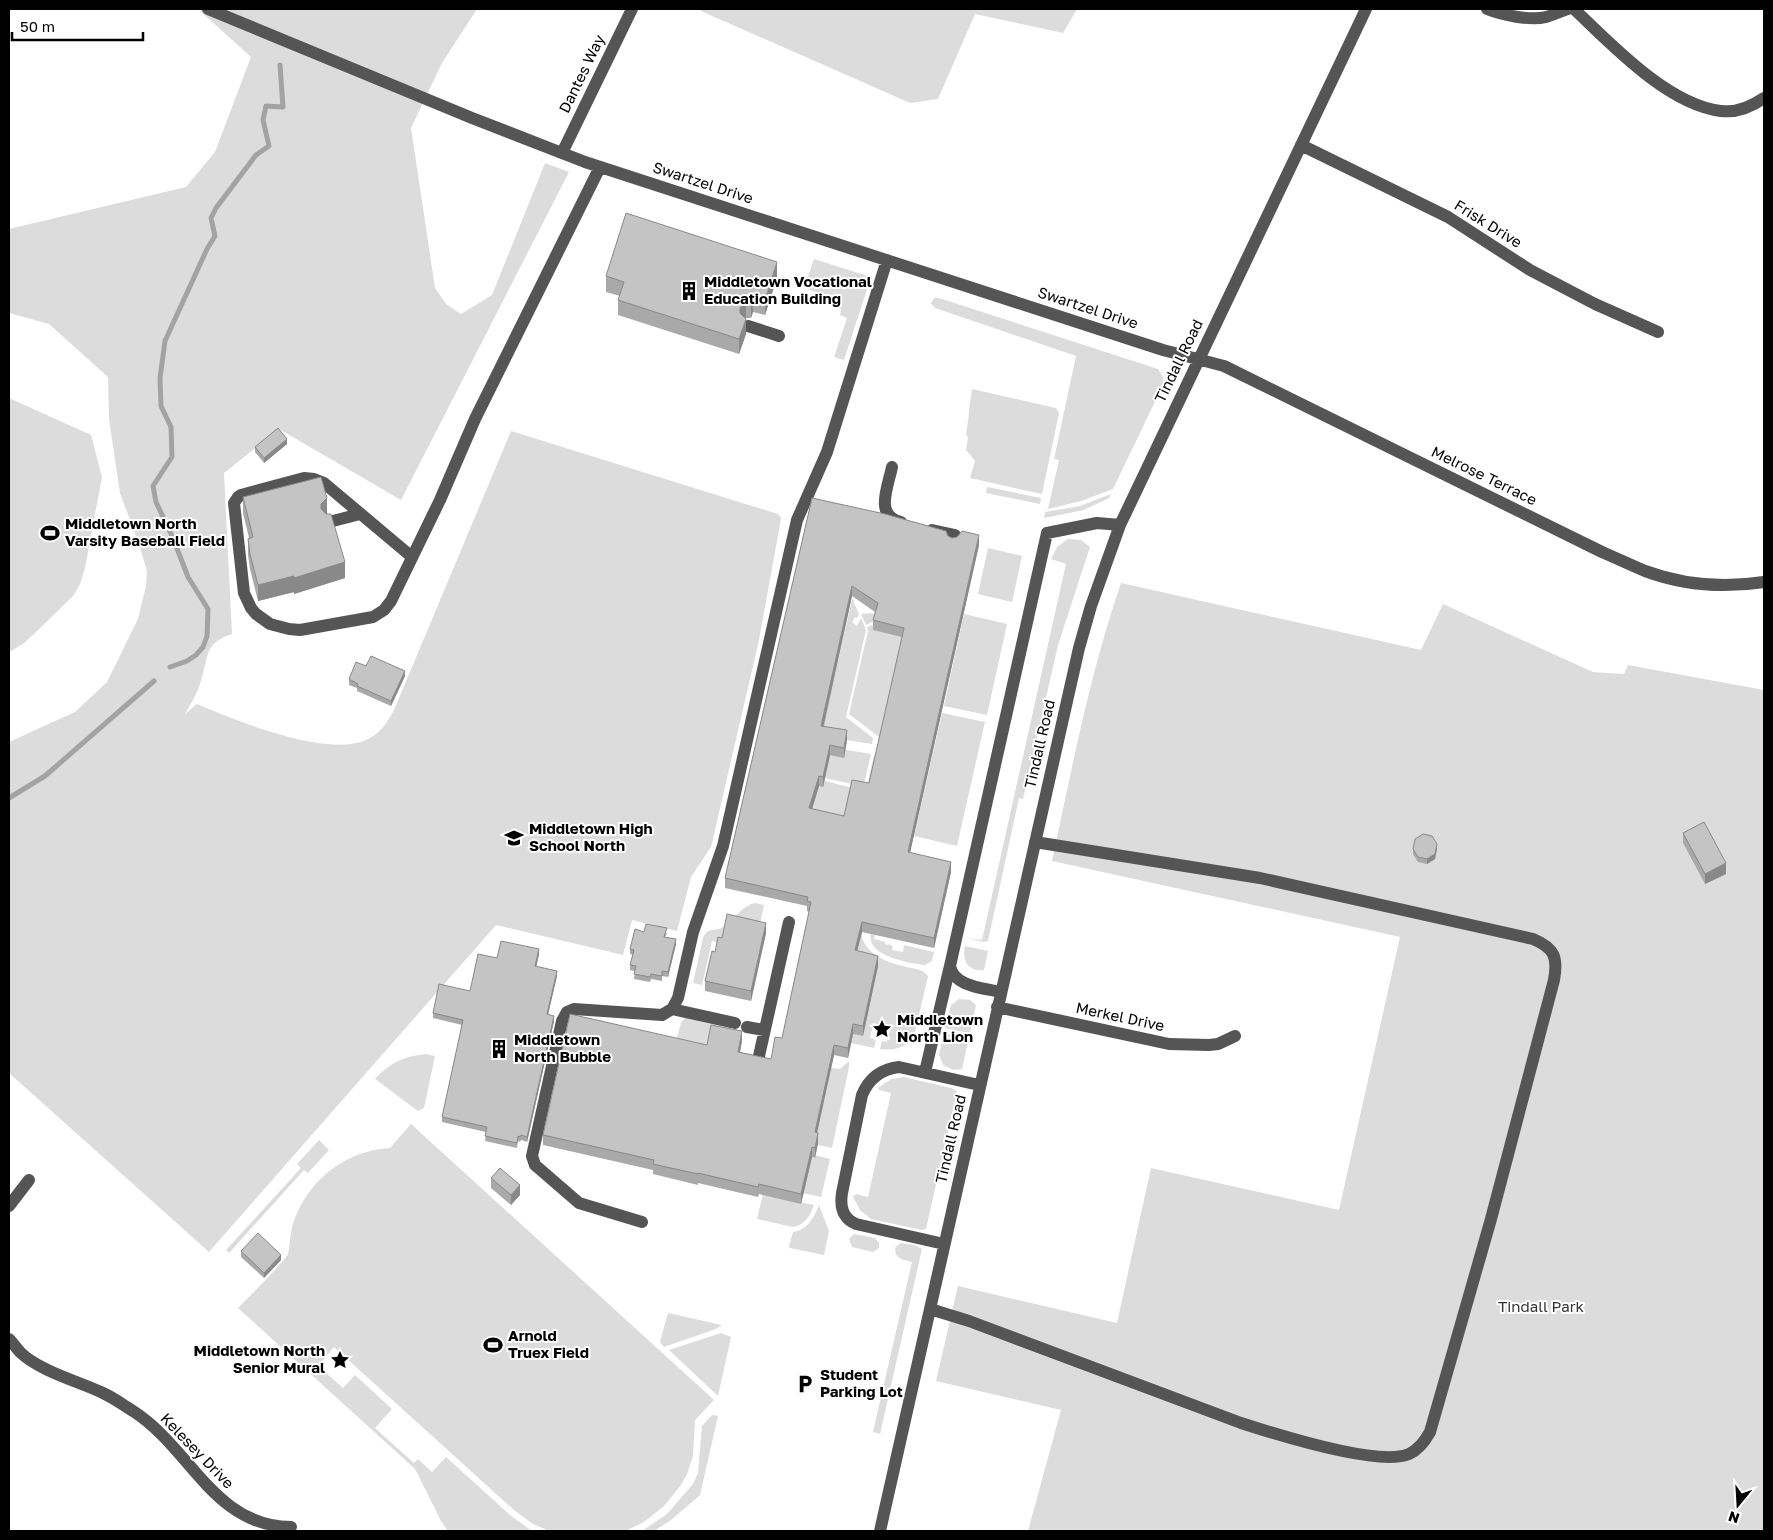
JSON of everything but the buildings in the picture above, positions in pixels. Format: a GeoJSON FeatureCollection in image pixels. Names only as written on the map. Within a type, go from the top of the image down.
{"type":"FeatureCollection","features":[{"type":"Feature","properties":{"kind":"street","name":"Swartzel Drive"},"geometry":{"type":"LineString","coordinates":[[208,9],[465,115],[600,167],[1163,350],[1198,359]]}},
{"type":"Feature","properties":{"kind":"street","name":"Dantes Way"},"geometry":{"type":"LineString","coordinates":[[562,153],[632,9]]}},
{"type":"Feature","properties":{"kind":"street","name":"Tindall Road"},"geometry":{"type":"LineString","coordinates":[[880,1531],[1000,992],[1079,648],[1091,606],[1120,525],[1366,9]]}},
{"type":"Feature","properties":{"kind":"street"},"geometry":{"type":"LineString","coordinates":[[1487,9],[1506,15],[1536,18],[1568,9]]}},
{"type":"Feature","properties":{"kind":"street"},"geometry":{"type":"LineString","coordinates":[[1574,9],[1648,75],[1674,93],[1696,104],[1722,111],[1734,111],[1751,107],[1764,98]]}},
{"type":"Feature","properties":{"kind":"street","name":"Frisk Drive"},"geometry":{"type":"LineString","coordinates":[[1301,145],[1448,217],[1530,270],[1595,304],[1658,332]]}},
{"type":"Feature","properties":{"kind":"street"},"geometry":{"type":"LineString","coordinates":[[412,557],[324,484],[314,479],[304,478],[250,493],[238,497],[234,503],[245,545],[244,593],[256,614],[270,624],[300,630],[372,617],[379,614],[391,601],[440,500],[476,419],[600,167]]}},
{"type":"Feature","properties":{"kind":"street"},"geometry":{"type":"LineString","coordinates":[[642,1222],[579,1203],[535,1165],[532,1156],[562,1022],[567,1012],[578,1009],[662,1015],[672,1009],[678,998],[693,932],[723,846],[797,520],[827,452],[887,260]]}},
{"type":"Feature","properties":{"kind":"street"},"geometry":{"type":"LineString","coordinates":[[748,326],[779,336]]}},
{"type":"Feature","properties":{"kind":"street","name":"Melrose Terrace"},"geometry":{"type":"LineString","coordinates":[[1198,359],[1224,366],[1602,552],[1646,571],[1674,579],[1720,586],[1764,582]]}},
{"type":"Feature","properties":{"kind":"street"},"geometry":{"type":"LineString","coordinates":[[892,467],[884,506],[890,518],[955,535],[954,540]]}},
{"type":"Feature","properties":{"kind":"street"},"geometry":{"type":"LineString","coordinates":[[329,522],[360,514]]}},
{"type":"Feature","properties":{"kind":"street"},"geometry":{"type":"LineString","coordinates":[[925,1072],[1047,533],[1097,523],[1120,525]]}},
{"type":"Feature","properties":{"kind":"street"},"geometry":{"type":"LineString","coordinates":[[930,1309],[978,1324],[1241,1423],[1283,1436],[1353,1453],[1374,1456],[1400,1456],[1410,1453],[1425,1440],[1430,1432],[1491,1219],[1554,980],[1556,959],[1551,950],[1533,939],[1260,878],[1035,842]]}},
{"type":"Feature","properties":{"kind":"street"},"geometry":{"type":"LineString","coordinates":[[759,1056],[789,922]]}},
{"type":"Feature","properties":{"kind":"street"},"geometry":{"type":"LineString","coordinates":[[950,966],[951,972],[957,979],[1000,992]]}},
{"type":"Feature","properties":{"kind":"street","name":"Merkel Drive"},"geometry":{"type":"LineString","coordinates":[[997,1006],[1169,1044],[1218,1044],[1235,1036]]}},
{"type":"Feature","properties":{"kind":"street"},"geometry":{"type":"LineString","coordinates":[[672,1009],[764,1030]]}},
{"type":"Feature","properties":{"kind":"street"},"geometry":{"type":"LineString","coordinates":[[944,1244],[856,1224],[846,1217],[841,1206],[842,1193],[862,1095],[867,1085],[876,1075],[887,1069],[899,1067],[980,1085]]}},
{"type":"Feature","properties":{"kind":"street"},"geometry":{"type":"LineString","coordinates":[[9,1206],[29,1180]]}},
{"type":"Feature","properties":{"kind":"street","name":"Kelesey Drive"},"geometry":{"type":"LineString","coordinates":[[9,1339],[22,1354],[38,1364],[105,1394],[135,1412],[167,1440],[218,1497],[233,1509],[246,1517],[279,1526],[291,1527]]}},
{"type":"Feature","properties":{"kind":"green space"},"geometry":{"type":"Polygon","coordinates":[[[198,9],[477,9],[442,63],[411,128],[435,288],[446,304],[461,314],[492,295],[545,163],[569,172],[401,500],[279,429],[224,473],[232,634],[223,637],[212,645],[207,656],[199,687],[185,714],[197,704],[281,735],[328,744],[349,744],[371,738],[386,724],[394,710],[511,431],[778,514],[781,519],[759,640],[711,847],[691,877],[677,931],[632,920],[623,955],[496,925],[209,1252],[9,1073],[9,742],[75,712],[107,682],[138,619],[146,586],[147,571],[120,493],[109,419],[108,377],[49,324],[9,313],[9,229],[186,187],[215,152],[251,57],[198,9]]]}},
{"type":"Feature","properties":{"kind":"green space"},"geometry":{"type":"Polygon","coordinates":[[[700,9],[1077,9],[1063,33],[975,14],[938,99],[910,103],[700,9]]]}},
{"type":"Feature","properties":{"kind":"green space"},"geometry":{"type":"Polygon","coordinates":[[[814,259],[871,277],[844,360],[834,357],[847,318],[840,315],[840,308],[835,306],[837,299],[804,288],[814,259]]]}},
{"type":"Feature","properties":{"kind":"green space"},"geometry":{"type":"Polygon","coordinates":[[[934,298],[939,298],[1158,369],[1163,377],[1163,385],[1113,489],[1081,501],[1048,509],[1059,460],[1054,459],[1076,356],[935,308],[931,303],[934,298]]]}},
{"type":"Feature","properties":{"kind":"green space"},"geometry":{"type":"Polygon","coordinates":[[[972,389],[1056,408],[1059,413],[1042,494],[970,478],[975,461],[966,450],[968,438],[966,434],[972,389]]]}},
{"type":"Feature","properties":{"kind":"green space","name":"Middletown North Varsity Baseball Field"},"geometry":{"type":"Polygon","coordinates":[[[9,398],[91,435],[102,477],[85,568],[80,584],[73,596],[34,634],[23,644],[9,652],[9,398]]]}},
{"type":"Feature","properties":{"kind":"green space"},"geometry":{"type":"Polygon","coordinates":[[[987,487],[1041,498],[1040,504],[986,493],[987,487]]]}},
{"type":"Feature","properties":{"kind":"green space"},"geometry":{"type":"Polygon","coordinates":[[[1111,494],[1109,498],[1084,510],[1044,518],[1045,512],[1080,506],[1111,494]]]}},
{"type":"Feature","properties":{"kind":"green space"},"geometry":{"type":"Polygon","coordinates":[[[1068,539],[1081,540],[1090,547],[1058,645],[1023,799],[1019,798],[988,941],[984,942],[967,938],[982,940],[1066,564],[1051,559],[1057,547],[1068,539]]]}},
{"type":"Feature","properties":{"kind":"green space"},"geometry":{"type":"Polygon","coordinates":[[[988,548],[1022,556],[1012,602],[978,594],[988,548]]]}},
{"type":"Feature","properties":{"kind":"green space","name":"Tindall Park"},"geometry":{"type":"Polygon","coordinates":[[[1121,583],[1421,650],[1443,604],[1593,672],[1624,674],[1628,665],[1764,690],[1764,1531],[1028,1531],[1061,1410],[936,1381],[958,1286],[1117,1323],[1151,1168],[1339,1210],[1400,937],[1052,861],[1091,686],[1121,583]]]}},
{"type":"Feature","properties":{"kind":"green space"},"geometry":{"type":"Polygon","coordinates":[[[852,600],[854,600],[859,614],[852,622],[857,626],[861,618],[866,630],[846,717],[873,738],[872,744],[821,736],[852,600]]]}},
{"type":"Feature","properties":{"kind":"green space"},"geometry":{"type":"Polygon","coordinates":[[[870,613],[907,624],[878,745],[879,737],[849,714],[868,631],[867,627],[875,626],[876,623],[872,622],[866,625],[861,614],[870,613]]]}},
{"type":"Feature","properties":{"kind":"green space"},"geometry":{"type":"Polygon","coordinates":[[[964,614],[1007,624],[987,715],[944,706],[964,614]]]}},
{"type":"Feature","properties":{"kind":"green space"},"geometry":{"type":"Polygon","coordinates":[[[942,713],[985,722],[957,846],[914,836],[942,713]]]}},
{"type":"Feature","properties":{"kind":"green space"},"geometry":{"type":"Polygon","coordinates":[[[818,745],[871,754],[864,784],[861,786],[825,778],[825,781],[857,789],[867,786],[874,755],[878,755],[861,830],[811,810],[818,745]]]}},
{"type":"Feature","properties":{"kind":"green space"},"geometry":{"type":"Polygon","coordinates":[[[755,903],[764,905],[758,932],[723,944],[712,941],[702,985],[693,983],[703,938],[707,932],[723,927],[746,907],[755,903]]]}},
{"type":"Feature","properties":{"kind":"green space"},"geometry":{"type":"Polygon","coordinates":[[[861,934],[863,941],[877,956],[889,962],[920,970],[928,976],[914,1036],[899,1048],[890,1050],[880,1049],[882,1041],[887,1042],[891,1027],[873,1023],[870,1038],[876,1039],[874,1048],[851,1043],[839,1031],[863,1036],[855,960],[861,934]]]}},
{"type":"Feature","properties":{"kind":"green space"},"geometry":{"type":"Polygon","coordinates":[[[871,934],[875,935],[874,939],[885,942],[885,944],[889,945],[891,942],[892,950],[903,952],[904,945],[934,952],[932,961],[925,965],[890,957],[875,948],[871,942],[871,934]]]}},
{"type":"Feature","properties":{"kind":"green space"},"geometry":{"type":"Polygon","coordinates":[[[965,946],[988,951],[984,970],[973,969],[967,964],[964,956],[965,946]]]}},
{"type":"Feature","properties":{"kind":"green space"},"geometry":{"type":"Polygon","coordinates":[[[959,999],[970,1000],[976,1005],[962,1069],[953,1070],[943,1065],[939,1054],[944,1033],[968,1038],[968,1033],[945,1028],[951,1005],[959,999]]]}},
{"type":"Feature","properties":{"kind":"green space"},"geometry":{"type":"Polygon","coordinates":[[[685,1018],[736,1030],[730,1060],[674,1048],[681,1023],[685,1018]]]}},
{"type":"Feature","properties":{"kind":"green space"},"geometry":{"type":"Polygon","coordinates":[[[426,1054],[435,1056],[424,1108],[418,1111],[375,1079],[398,1061],[411,1056],[426,1054]]]}},
{"type":"Feature","properties":{"kind":"green space"},"geometry":{"type":"Polygon","coordinates":[[[849,1061],[832,1148],[818,1145],[815,1142],[831,1068],[840,1069],[849,1061]]]}},
{"type":"Feature","properties":{"kind":"green space"},"geometry":{"type":"Polygon","coordinates":[[[904,1077],[957,1091],[926,1229],[922,1230],[871,1219],[860,1210],[853,1197],[856,1194],[868,1197],[891,1093],[879,1090],[878,1088],[891,1079],[904,1077]]]}},
{"type":"Feature","properties":{"kind":"green space"},"geometry":{"type":"Polygon","coordinates":[[[411,1124],[714,1400],[695,1420],[693,1456],[681,1485],[664,1506],[644,1522],[625,1531],[549,1531],[533,1524],[514,1510],[334,1347],[318,1366],[343,1388],[355,1375],[392,1409],[375,1428],[414,1463],[418,1459],[432,1472],[446,1457],[510,1515],[532,1531],[448,1531],[415,1469],[238,1308],[288,1254],[292,1228],[299,1209],[318,1182],[329,1171],[357,1155],[373,1150],[390,1148],[411,1124]]]}},
{"type":"Feature","properties":{"kind":"green space"},"geometry":{"type":"Polygon","coordinates":[[[319,1140],[329,1150],[308,1173],[304,1170],[229,1253],[226,1250],[301,1168],[297,1164],[319,1140]]]}},
{"type":"Feature","properties":{"kind":"green space"},"geometry":{"type":"Polygon","coordinates":[[[815,1155],[830,1159],[821,1197],[803,1193],[812,1157],[815,1158],[815,1155]]]}},
{"type":"Feature","properties":{"kind":"green space"},"geometry":{"type":"Polygon","coordinates":[[[763,1194],[814,1205],[806,1219],[801,1224],[793,1227],[757,1219],[763,1194]]]}},
{"type":"Feature","properties":{"kind":"green space"},"geometry":{"type":"Polygon","coordinates":[[[819,1205],[829,1231],[824,1255],[790,1248],[793,1232],[802,1229],[809,1223],[819,1205]]]}},
{"type":"Feature","properties":{"kind":"green space"},"geometry":{"type":"Polygon","coordinates":[[[854,1234],[875,1238],[879,1243],[879,1248],[873,1252],[852,1247],[849,1239],[854,1234]]]}},
{"type":"Feature","properties":{"kind":"green space"},"geometry":{"type":"Polygon","coordinates":[[[900,1243],[915,1245],[922,1249],[880,1434],[873,1432],[912,1262],[901,1259],[896,1255],[895,1248],[900,1243]]]}},
{"type":"Feature","properties":{"kind":"green space"},"geometry":{"type":"Polygon","coordinates":[[[668,1313],[722,1325],[716,1329],[664,1347],[660,1342],[668,1313]]]}},
{"type":"Feature","properties":{"kind":"green space"},"geometry":{"type":"Polygon","coordinates":[[[721,1333],[731,1337],[718,1396],[669,1350],[721,1333]]]}},
{"type":"Feature","properties":{"kind":"green space"},"geometry":{"type":"Polygon","coordinates":[[[712,1415],[718,1416],[700,1495],[671,1520],[654,1531],[642,1531],[667,1514],[693,1484],[698,1473],[702,1426],[712,1415]]]}},
{"type":"Feature","properties":{"kind":"waterway"},"geometry":{"type":"LineString","coordinates":[[170,667],[187,661],[203,647],[207,636],[208,609],[188,577],[173,538],[156,502],[153,486],[172,457],[171,427],[161,406],[160,378],[165,341],[207,249],[215,236],[211,218],[216,208],[256,155],[269,146],[263,120],[266,106],[283,107],[280,65]]}},
{"type":"Feature","properties":{"kind":"waterway"},"geometry":{"type":"LineString","coordinates":[[9,798],[45,776],[154,681]]}},
{"type":"Feature","properties":{"kind":"place","name":"Middletown Vocational Education Building"},"geometry":{"type":"Point","coordinates":[689,291]}},
{"type":"Feature","properties":{"kind":"place","name":"Middletown North Varsity Baseball Field"},"geometry":{"type":"Point","coordinates":[50,533]}},
{"type":"Feature","properties":{"kind":"place","name":"Middletown High School North"},"geometry":{"type":"Point","coordinates":[514,838]}},
{"type":"Feature","properties":{"kind":"place","name":"Middletown North Lion"},"geometry":{"type":"Point","coordinates":[882,1029]}},
{"type":"Feature","properties":{"kind":"place","name":"Middletown North Bubble"},"geometry":{"type":"Point","coordinates":[499,1049]}},
{"type":"Feature","properties":{"kind":"place","name":"Arnold Truex Field"},"geometry":{"type":"Point","coordinates":[493,1345]}},
{"type":"Feature","properties":{"kind":"place","name":"Middletown North Senior Mural"},"geometry":{"type":"Point","coordinates":[340,1360]}},
{"type":"Feature","properties":{"kind":"place","name":"Student Parking Lot"},"geometry":{"type":"Point","coordinates":[805,1384]}}]}
